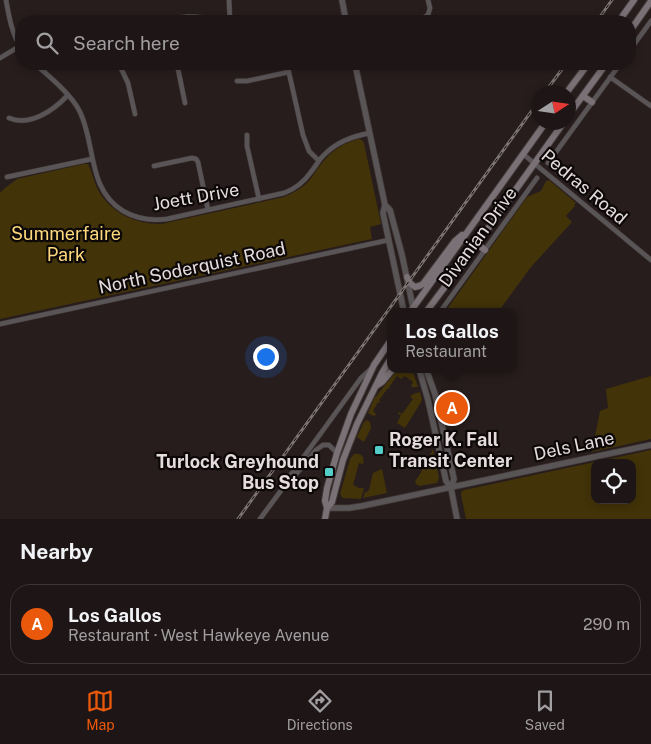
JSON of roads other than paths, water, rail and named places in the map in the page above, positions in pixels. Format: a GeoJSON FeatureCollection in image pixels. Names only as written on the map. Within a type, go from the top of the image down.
{"type":"FeatureCollection","features":[{"type":"Feature","properties":{"kind":"main road"},"geometry":{"type":"LineString","coordinates":[[623,15],[634,0]]}},
{"type":"Feature","properties":{"kind":"main road"},"geometry":{"type":"LineString","coordinates":[[636,22],[650,5]]}},
{"type":"Feature","properties":{"kind":"main road"},"geometry":{"type":"LineString","coordinates":[[572,85],[584,70]]}},
{"type":"Feature","properties":{"kind":"main road"},"geometry":{"type":"LineString","coordinates":[[576,105],[602,70]]}},
{"type":"Feature","properties":{"kind":"main road"},"geometry":{"type":"LineString","coordinates":[[583,96],[592,102]]}},
{"type":"Feature","properties":{"kind":"main road"},"geometry":{"type":"LineString","coordinates":[[414,308],[540,130]]}},
{"type":"Feature","properties":{"kind":"main road"},"geometry":{"type":"LineString","coordinates":[[429,308],[558,130]]}},
{"type":"Feature","properties":{"kind":"main road"},"geometry":{"type":"LineString","coordinates":[[407,277],[415,287],[424,284],[455,241],[472,226]]}},
{"type":"Feature","properties":{"kind":"main road"},"geometry":{"type":"LineString","coordinates":[[477,244],[485,250]]}},
{"type":"Feature","properties":{"kind":"main road"},"geometry":{"type":"LineString","coordinates":[[325,519],[327,508],[325,501],[337,453],[354,407],[374,366],[387,346]]}},
{"type":"Feature","properties":{"kind":"main road"},"geometry":{"type":"LineString","coordinates":[[327,508],[332,502],[353,434],[387,365]]}},
{"type":"Feature","properties":{"kind":"main road"},"geometry":{"type":"LineString","coordinates":[[376,386],[390,373]]}},
{"type":"Feature","properties":{"kind":"street"},"geometry":{"type":"LineString","coordinates":[[229,0],[230,15]]}},
{"type":"Feature","properties":{"kind":"street"},"geometry":{"type":"LineString","coordinates":[[342,0],[345,15]]}},
{"type":"Feature","properties":{"kind":"street"},"geometry":{"type":"LineString","coordinates":[[428,0],[430,8],[428,15]]}},
{"type":"Feature","properties":{"kind":"street"},"geometry":{"type":"LineString","coordinates":[[4,2],[15,35]]}},
{"type":"Feature","properties":{"kind":"street"},"geometry":{"type":"LineString","coordinates":[[636,42],[651,21]]}},
{"type":"Feature","properties":{"kind":"street"},"geometry":{"type":"LineString","coordinates":[[0,58],[15,50]]}},
{"type":"Feature","properties":{"kind":"street","name":"Joett Drive"},"geometry":{"type":"LineString","coordinates":[[43,70],[77,106],[82,117],[97,181],[103,192],[114,204],[128,214],[143,219],[168,219],[284,193],[297,186],[310,174],[319,161],[339,142],[370,133]]}},
{"type":"Feature","properties":{"kind":"street"},"geometry":{"type":"LineString","coordinates":[[122,70],[128,83],[135,114]]}},
{"type":"Feature","properties":{"kind":"street"},"geometry":{"type":"LineString","coordinates":[[178,70],[185,103]]}},
{"type":"Feature","properties":{"kind":"street"},"geometry":{"type":"LineString","coordinates":[[356,70],[385,205],[383,213],[403,308]]}},
{"type":"Feature","properties":{"kind":"street"},"geometry":{"type":"LineString","coordinates":[[548,164],[615,70]]}},
{"type":"Feature","properties":{"kind":"street"},"geometry":{"type":"LineString","coordinates":[[237,81],[247,81],[289,72],[303,135],[310,151],[319,161]]}},
{"type":"Feature","properties":{"kind":"street"},"geometry":{"type":"LineString","coordinates":[[610,77],[651,106]]}},
{"type":"Feature","properties":{"kind":"street"},"geometry":{"type":"LineString","coordinates":[[9,118],[20,121],[33,118],[54,108],[68,95]]}},
{"type":"Feature","properties":{"kind":"street"},"geometry":{"type":"LineString","coordinates":[[247,135],[247,146],[259,200]]}},
{"type":"Feature","properties":{"kind":"street","name":"Pedras Road"},"geometry":{"type":"LineString","coordinates":[[523,154],[651,260]]}},
{"type":"Feature","properties":{"kind":"street"},"geometry":{"type":"LineString","coordinates":[[154,166],[192,158],[196,159],[208,210]]}},
{"type":"Feature","properties":{"kind":"street"},"geometry":{"type":"LineString","coordinates":[[7,177],[92,159]]}},
{"type":"Feature","properties":{"kind":"street","name":"Divanian Drive"},"geometry":{"type":"LineString","coordinates":[[443,308],[537,178]]}},
{"type":"Feature","properties":{"kind":"street"},"geometry":{"type":"LineString","coordinates":[[385,205],[390,210],[401,250],[413,308]]}},
{"type":"Feature","properties":{"kind":"street","name":"North Soderquist Road"},"geometry":{"type":"LineString","coordinates":[[0,324],[389,240]]}},
{"type":"Feature","properties":{"kind":"street"},"geometry":{"type":"LineString","coordinates":[[260,519],[361,378],[374,366]]}},
{"type":"Feature","properties":{"kind":"street"},"geometry":{"type":"LineString","coordinates":[[420,373],[446,481],[451,488],[457,519]]}},
{"type":"Feature","properties":{"kind":"street"},"geometry":{"type":"LineString","coordinates":[[427,373],[435,394],[454,479],[451,488]]}},
{"type":"Feature","properties":{"kind":"street"},"geometry":{"type":"LineString","coordinates":[[288,481],[292,479],[320,446],[329,445],[337,453]]}},
{"type":"Feature","properties":{"kind":"street","name":"Dels Lane"},"geometry":{"type":"LineString","coordinates":[[327,508],[359,507],[651,445]]}},
{"type":"Feature","properties":{"kind":"railway"},"geometry":{"type":"LineString","coordinates":[[601,15],[612,0]]}},
{"type":"Feature","properties":{"kind":"railway"},"geometry":{"type":"LineString","coordinates":[[550,85],[562,70]]}},
{"type":"Feature","properties":{"kind":"railway"},"geometry":{"type":"LineString","coordinates":[[390,308],[531,112]]}},
{"type":"Feature","properties":{"kind":"railway"},"geometry":{"type":"LineString","coordinates":[[238,519],[387,312]]}},
{"type":"Feature","properties":{"kind":"place","name":"Los Gallos"},"geometry":{"type":"Point","coordinates":[452,408]}},
{"type":"Feature","properties":{"kind":"place","name":"Roger K. Fall Transit Center"},"geometry":{"type":"Point","coordinates":[379,450]}},
{"type":"Feature","properties":{"kind":"place","name":"Turlock Greyhound Bus Stop"},"geometry":{"type":"Point","coordinates":[329,472]}},
{"type":"Feature","properties":{"kind":"park label","name":"Summerfaire Park"},"geometry":{"type":"Point","coordinates":[66,244]}}]}
